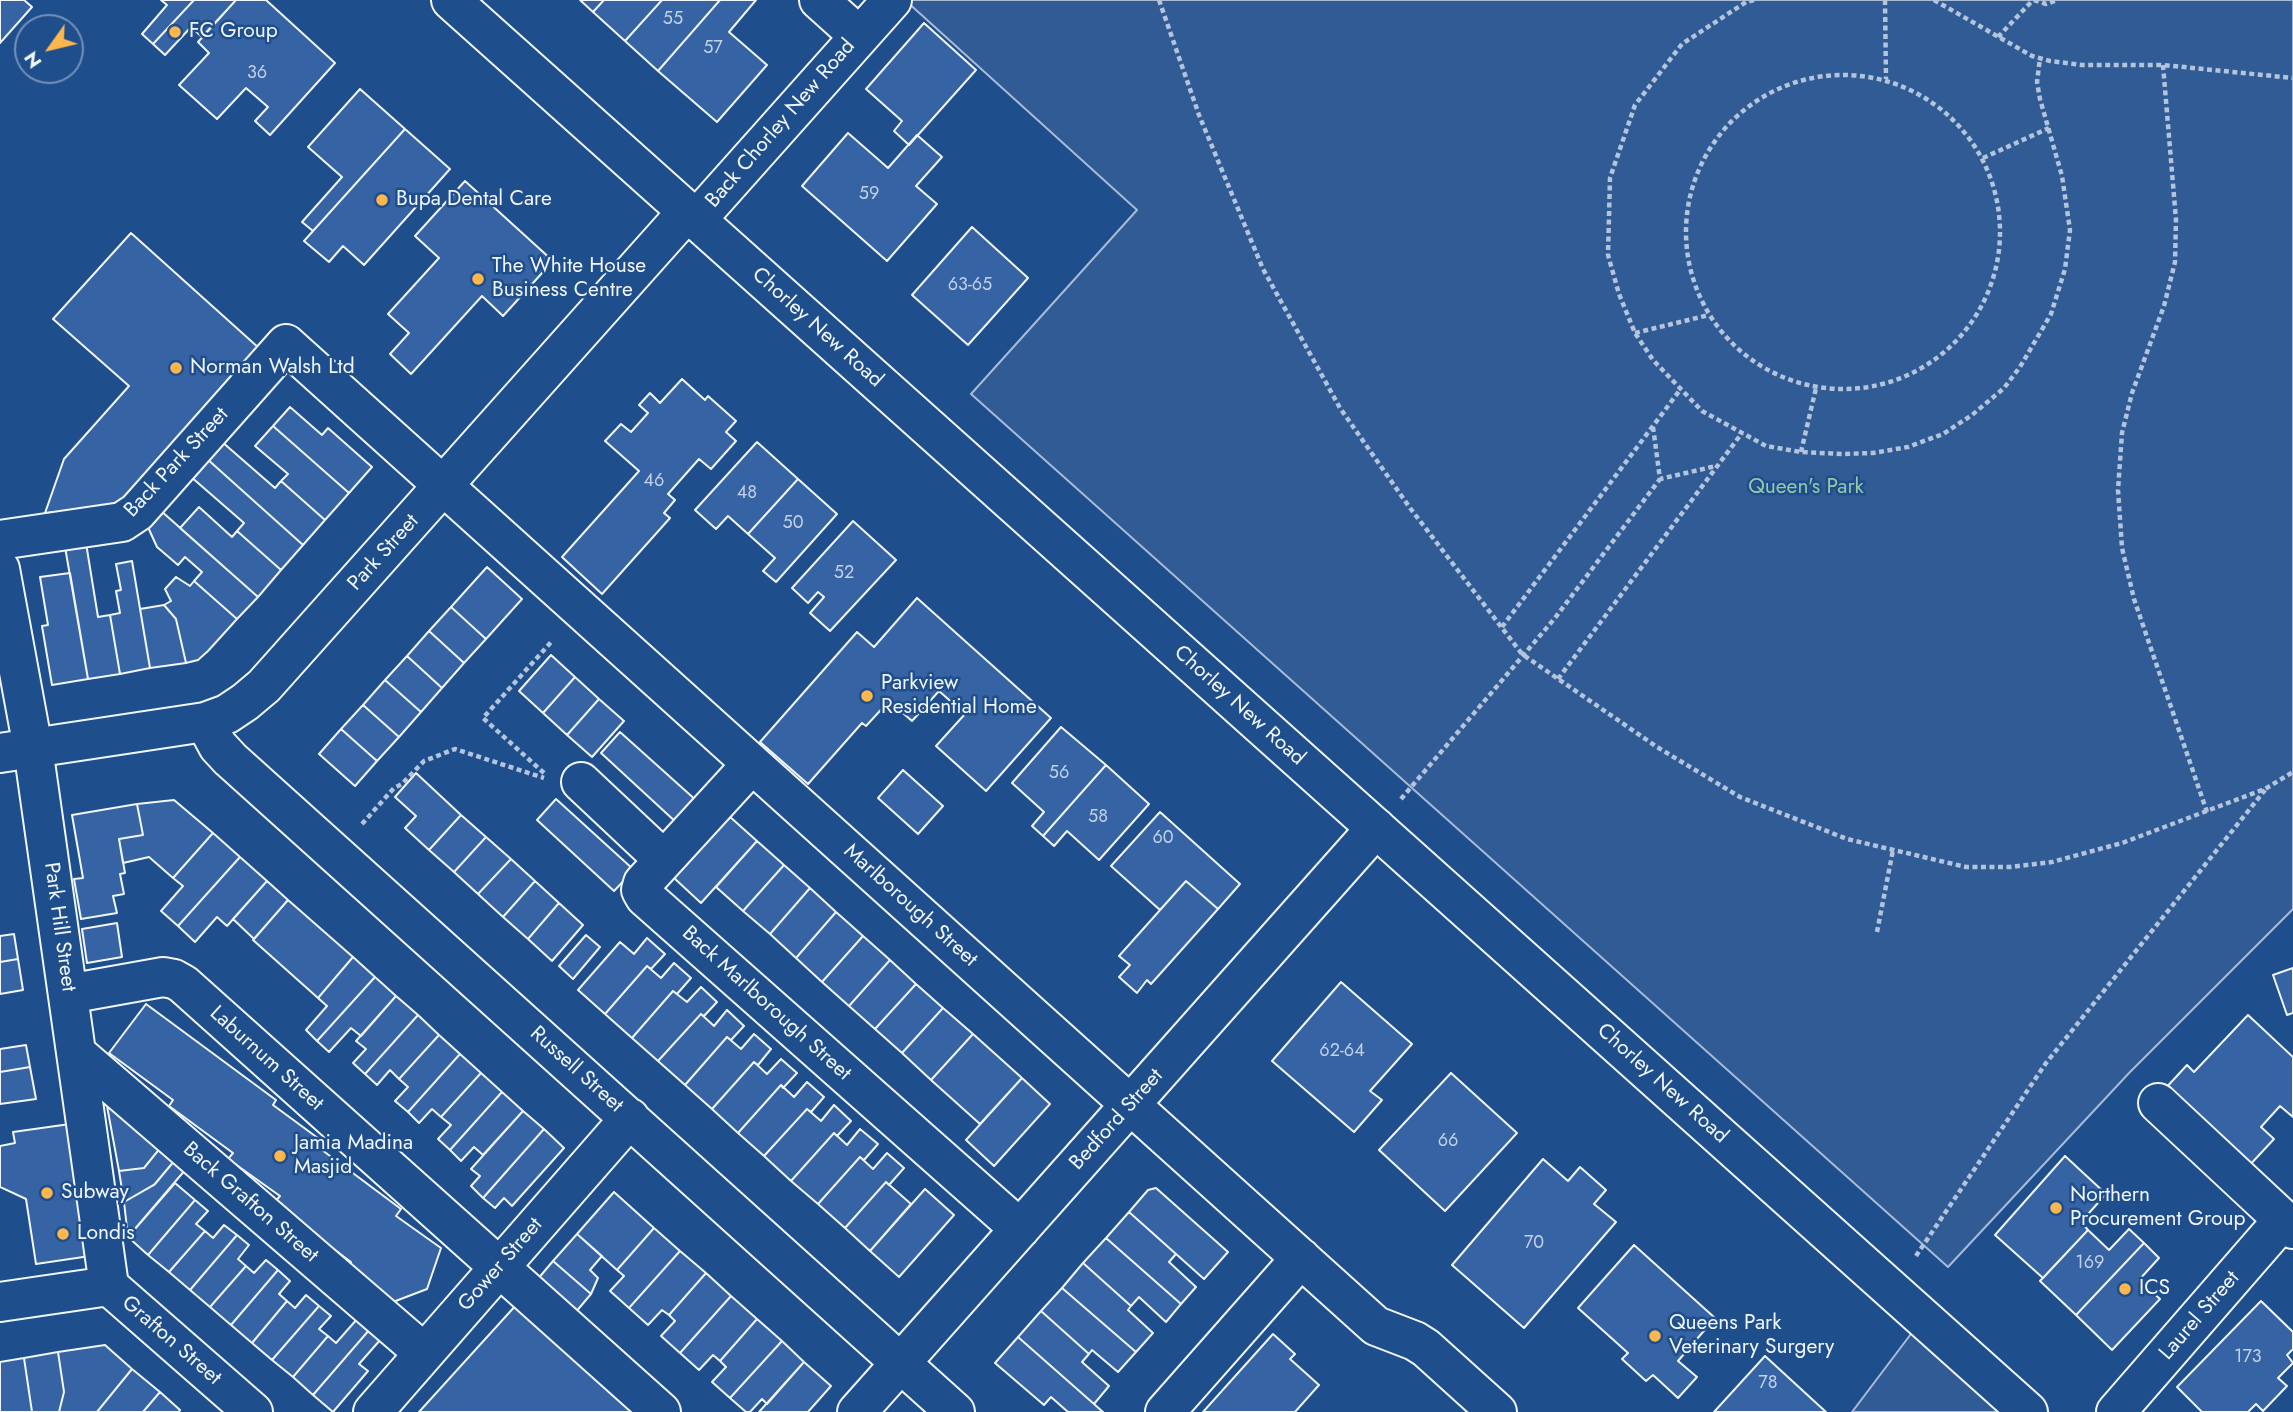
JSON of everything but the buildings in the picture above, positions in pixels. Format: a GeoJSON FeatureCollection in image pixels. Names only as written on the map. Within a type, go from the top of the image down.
{"type":"FeatureCollection","features":[{"type":"Feature","properties":{"kind":"street","name":"Chorley New Road"},"geometry":{"type":"LineString","coordinates":[[451,0],[2028,1412]]}},
{"type":"Feature","properties":{"kind":"street","name":"Back Chorley New Road"},"geometry":{"type":"LineString","coordinates":[[692,216],[859,36],[819,0]]}},
{"type":"Feature","properties":{"kind":"street"},"geometry":{"type":"LineString","coordinates":[[859,36],[892,0]]}},
{"type":"Feature","properties":{"kind":"street","name":"Park Street"},"geometry":{"type":"LineString","coordinates":[[17,751],[205,722],[227,714],[264,687],[443,485],[692,216]]}},
{"type":"Feature","properties":{"kind":"street","name":"Marlborough Street"},"geometry":{"type":"LineString","coordinates":[[286,344],[1376,1326],[1426,1348],[1497,1412]]}},
{"type":"Feature","properties":{"kind":"street","name":"Back Park Street"},"geometry":{"type":"LineString","coordinates":[[0,540],[122,522],[137,512],[286,344]]}},
{"type":"Feature","properties":{"kind":"street","name":"Park Hill Street"},"geometry":{"type":"LineString","coordinates":[[0,569],[17,751],[68,994],[108,1286]]}},
{"type":"Feature","properties":{"kind":"street","name":"Russell Street"},"geometry":{"type":"LineString","coordinates":[[205,722],[218,746],[230,759],[955,1412]]}},
{"type":"Feature","properties":{"kind":"street","name":"Back Marlborough Street"},"geometry":{"type":"LineString","coordinates":[[752,764],[643,883],[645,897],[1020,1229]]}},
{"type":"Feature","properties":{"kind":"street"},"geometry":{"type":"LineString","coordinates":[[581,782],[664,860]]}},
{"type":"Feature","properties":{"kind":"street","name":"Bedford Street"},"geometry":{"type":"LineString","coordinates":[[857,1412],[1376,828]]}},
{"type":"Feature","properties":{"kind":"street","name":"Laburnum Street"},"geometry":{"type":"LineString","coordinates":[[68,994],[163,977],[183,984],[661,1412]]}},
{"type":"Feature","properties":{"kind":"street","name":"Back Grafton Street"},"geometry":{"type":"LineString","coordinates":[[76,1053],[424,1353]]}},
{"type":"Feature","properties":{"kind":"street","name":"Laurel Street"},"geometry":{"type":"LineString","coordinates":[[2116,1412],[2288,1224],[2158,1103]]}},
{"type":"Feature","properties":{"kind":"street","name":"Gower Street"},"geometry":{"type":"LineString","coordinates":[[373,1412],[629,1118]]}},
{"type":"Feature","properties":{"kind":"street"},"geometry":{"type":"LineString","coordinates":[[1165,1412],[1301,1258]]}},
{"type":"Feature","properties":{"kind":"street","name":"Grafton Street"},"geometry":{"type":"LineString","coordinates":[[0,1301],[108,1286],[253,1412]]}},
{"type":"Feature","properties":{"kind":"path"},"geometry":{"type":"LineString","coordinates":[[1159,0],[1199,115],[1263,269],[1340,408],[1410,508],[1522,654],[1657,747],[1740,797],[1847,839],[1966,867],[2010,867],[2083,855],[2207,812],[2265,789],[2293,772]]}},
{"type":"Feature","properties":{"kind":"path"},"geometry":{"type":"LineString","coordinates":[[1755,0],[1746,2],[1682,44],[1635,105],[1609,178],[1608,255],[1619,294],[1635,333],[1653,360],[1702,411],[1766,446],[1801,452],[1873,453],[1908,447],[1942,434],[1972,415],[2004,387],[2020,367],[2051,314],[2065,269],[2070,230],[2062,176],[2037,82],[2040,58]]}},
{"type":"Feature","properties":{"kind":"path"},"geometry":{"type":"LineString","coordinates":[[1885,0],[1886,79]]}},
{"type":"Feature","properties":{"kind":"path"},"geometry":{"type":"LineString","coordinates":[[1934,0],[2040,58],[2082,65],[2163,65],[2293,78]]}},
{"type":"Feature","properties":{"kind":"path"},"geometry":{"type":"LineString","coordinates":[[1998,37],[2034,0],[2046,4],[2057,0]]}},
{"type":"Feature","properties":{"kind":"path"},"geometry":{"type":"LineString","coordinates":[[2163,65],[2176,220],[2175,262],[2164,306],[2132,393],[2123,433],[2118,490],[2122,548],[2134,599],[2207,812]]}},
{"type":"Feature","properties":{"kind":"path"},"geometry":{"type":"LineString","coordinates":[[1844,74],[1886,79],[1924,96],[1958,123],[1983,158],[1999,205],[2000,255],[1984,303],[1955,344],[1914,373],[1866,389],[1816,388],[1784,378],[1754,363],[1729,341],[1709,315],[1691,277],[1685,235],[1689,193],[1705,154],[1713,143],[1730,121],[1763,95],[1802,79],[1844,74]]}},
{"type":"Feature","properties":{"kind":"path"},"geometry":{"type":"LineString","coordinates":[[1983,158],[2049,128]]}},
{"type":"Feature","properties":{"kind":"path"},"geometry":{"type":"LineString","coordinates":[[1635,333],[1709,315]]}},
{"type":"Feature","properties":{"kind":"path"},"geometry":{"type":"LineString","coordinates":[[1801,452],[1816,388]]}},
{"type":"Feature","properties":{"kind":"path"},"geometry":{"type":"LineString","coordinates":[[1502,627],[1680,390]]}},
{"type":"Feature","properties":{"kind":"path"},"geometry":{"type":"LineString","coordinates":[[1653,427],[1660,479]]}},
{"type":"Feature","properties":{"kind":"path"},"geometry":{"type":"LineString","coordinates":[[1558,679],[1742,433]]}},
{"type":"Feature","properties":{"kind":"path"},"geometry":{"type":"LineString","coordinates":[[1376,828],[1555,618],[1660,479],[1717,466]]}},
{"type":"Feature","properties":{"kind":"path"},"geometry":{"type":"LineString","coordinates":[[336,854],[394,788],[402,785],[425,761],[455,749],[551,780],[483,718],[580,609]]}},
{"type":"Feature","properties":{"kind":"path"},"geometry":{"type":"LineString","coordinates":[[1893,1291],[2046,1063],[2265,789]]}},
{"type":"Feature","properties":{"kind":"path"},"geometry":{"type":"LineString","coordinates":[[1877,932],[1893,850]]}},
{"type":"Feature","properties":{"kind":"shaded area","name":"Queen's Park"},"geometry":{"type":"Polygon","coordinates":[[[905,0],[2293,0],[2293,909],[2130,1072],[1948,1267],[971,394],[1137,210],[905,0]]]}},
{"type":"Feature","properties":{"kind":"shaded area"},"geometry":{"type":"Polygon","coordinates":[[[1923,1318],[2028,1412],[1852,1412],[1923,1318]]]}},
{"type":"Feature","properties":{"kind":"place","name":"FC Group"},"geometry":{"type":"Point","coordinates":[175,32]}},
{"type":"Feature","properties":{"kind":"place","name":"Bupa Dental Care"},"geometry":{"type":"Point","coordinates":[382,200]}},
{"type":"Feature","properties":{"kind":"place","name":"The White House Business Centre"},"geometry":{"type":"Point","coordinates":[478,279]}},
{"type":"Feature","properties":{"kind":"place","name":"Norman Walsh Ltd"},"geometry":{"type":"Point","coordinates":[176,368]}},
{"type":"Feature","properties":{"kind":"place","name":"Parkview Residential Home"},"geometry":{"type":"Point","coordinates":[867,696]}},
{"type":"Feature","properties":{"kind":"place","name":"Jamia Madina Masjid"},"geometry":{"type":"Point","coordinates":[280,1156]}},
{"type":"Feature","properties":{"kind":"place","name":"Subway"},"geometry":{"type":"Point","coordinates":[47,1193]}},
{"type":"Feature","properties":{"kind":"place","name":"Northern Procurement Group"},"geometry":{"type":"Point","coordinates":[2056,1208]}},
{"type":"Feature","properties":{"kind":"place","name":"Londis"},"geometry":{"type":"Point","coordinates":[63,1234]}},
{"type":"Feature","properties":{"kind":"place","name":"ICS"},"geometry":{"type":"Point","coordinates":[2125,1289]}},
{"type":"Feature","properties":{"kind":"place","name":"Queens Park Veterinary Surgery"},"geometry":{"type":"Point","coordinates":[1655,1336]}}]}
